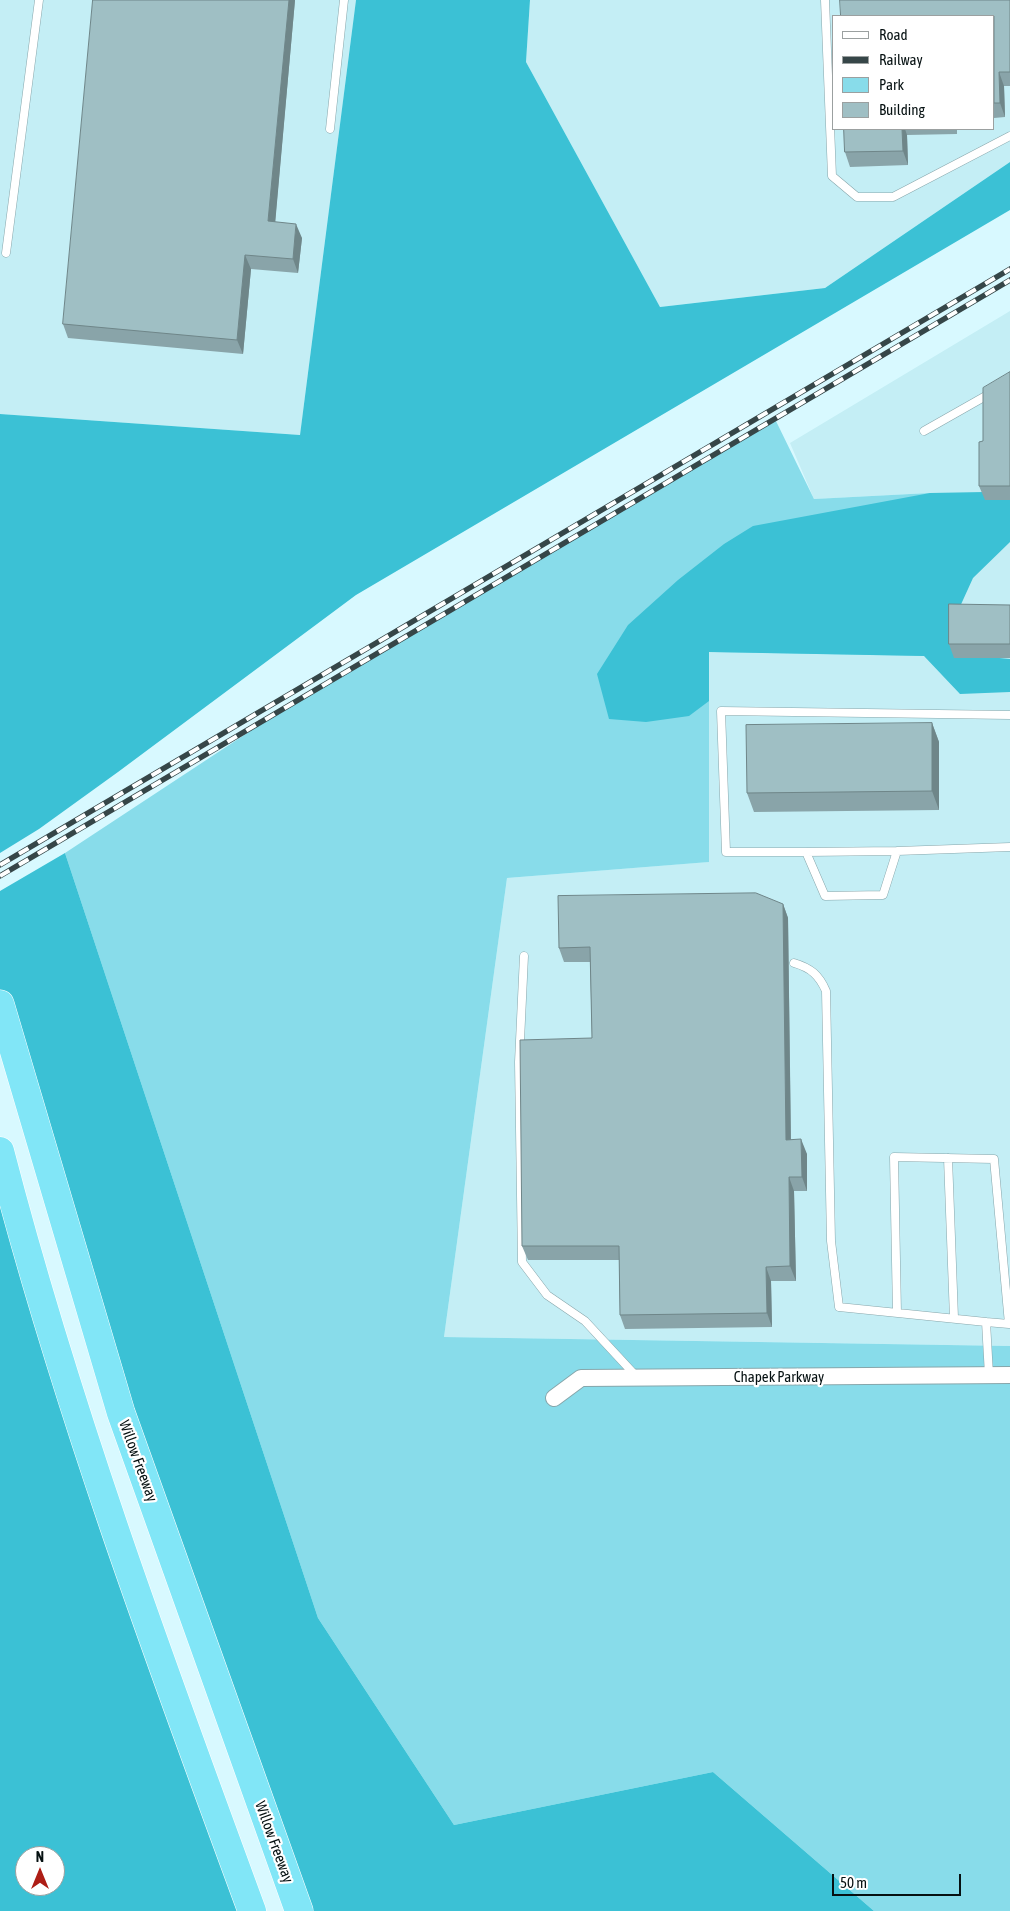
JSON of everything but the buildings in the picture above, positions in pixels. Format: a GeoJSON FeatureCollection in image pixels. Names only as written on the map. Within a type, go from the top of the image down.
{"type":"FeatureCollection","features":[{"type":"Feature","properties":{"kind":"highway","name":"Willow Freeway"},"geometry":{"type":"LineString","coordinates":[[0,1004],[121,1413],[299,1911]]}},
{"type":"Feature","properties":{"kind":"highway"},"geometry":{"type":"LineString","coordinates":[[0,1151],[26,1252],[139,1602],[252,1911]]}},
{"type":"Feature","properties":{"kind":"street","name":"Chapek Parkway"},"geometry":{"type":"LineString","coordinates":[[554,1398],[581,1378],[1010,1375]]}},
{"type":"Feature","properties":{"kind":"lane"},"geometry":{"type":"LineString","coordinates":[[6,253],[39,0]]}},
{"type":"Feature","properties":{"kind":"lane"},"geometry":{"type":"LineString","coordinates":[[330,129],[344,0]]}},
{"type":"Feature","properties":{"kind":"lane"},"geometry":{"type":"LineString","coordinates":[[825,0],[832,176],[857,196],[893,196],[1010,136]]}},
{"type":"Feature","properties":{"kind":"lane"},"geometry":{"type":"LineString","coordinates":[[924,431],[1001,387]]}},
{"type":"Feature","properties":{"kind":"lane"},"geometry":{"type":"LineString","coordinates":[[1010,715],[721,711],[726,852],[897,851],[1010,847]]}},
{"type":"Feature","properties":{"kind":"lane"},"geometry":{"type":"LineString","coordinates":[[806,852],[825,896],[882,895],[897,851]]}},
{"type":"Feature","properties":{"kind":"lane"},"geometry":{"type":"LineString","coordinates":[[524,956],[520,1062],[522,1262],[547,1294],[585,1321],[637,1378]]}},
{"type":"Feature","properties":{"kind":"lane"},"geometry":{"type":"LineString","coordinates":[[794,963],[807,967],[820,977],[826,991],[830,1241],[838,1307],[897,1313],[954,1318],[1009,1324],[994,1159],[894,1157],[897,1313]]}},
{"type":"Feature","properties":{"kind":"lane"},"geometry":{"type":"LineString","coordinates":[[948,1158],[954,1318]]}},
{"type":"Feature","properties":{"kind":"lane"},"geometry":{"type":"LineString","coordinates":[[986,1322],[989,1375]]}},
{"type":"Feature","properties":{"kind":"shaded area"},"geometry":{"type":"Polygon","coordinates":[[[0,0],[356,0],[300,435],[0,414],[0,0]]]}},
{"type":"Feature","properties":{"kind":"shaded area"},"geometry":{"type":"Polygon","coordinates":[[[356,0],[530,0],[526,62],[660,307],[825,288],[1010,162],[1010,210],[356,595],[118,772],[39,829],[0,853],[0,414],[300,435],[356,0]]]}},
{"type":"Feature","properties":{"kind":"shaded area"},"geometry":{"type":"Polygon","coordinates":[[[530,0],[1010,0],[1010,162],[825,288],[660,307],[526,62],[530,0]]]}},
{"type":"Feature","properties":{"kind":"shaded area"},"geometry":{"type":"Polygon","coordinates":[[[1010,311],[1010,1346],[444,1337],[507,878],[708,862],[709,652],[924,656],[930,493],[814,499],[790,443],[1010,311]]]}},
{"type":"Feature","properties":{"kind":"shaded area"},"geometry":{"type":"Polygon","coordinates":[[[984,492],[1010,500],[1010,542],[973,578],[958,611],[989,657],[1010,659],[1010,692],[960,694],[924,656],[709,652],[709,701],[689,716],[646,722],[609,719],[597,674],[628,625],[678,580],[724,544],[753,526],[930,493],[984,492]]]}},
{"type":"Feature","properties":{"kind":"shaded area"},"geometry":{"type":"Polygon","coordinates":[[[65,853],[318,1618],[454,1825],[713,1772],[874,1911],[299,1911],[0,1004],[0,891],[65,853]]]}},
{"type":"Feature","properties":{"kind":"shaded area"},"geometry":{"type":"Polygon","coordinates":[[[0,1151],[252,1911],[0,1911],[0,1151]]]}},
{"type":"Feature","properties":{"kind":"green space"},"geometry":{"type":"Polygon","coordinates":[[[775,419],[814,499],[930,493],[924,656],[709,652],[709,862],[507,878],[444,1337],[1010,1346],[1010,1911],[874,1911],[713,1772],[454,1825],[318,1618],[65,853],[267,720],[775,419]]]}},
{"type":"Feature","properties":{"kind":"railway"},"geometry":{"type":"LineString","coordinates":[[0,865],[1010,269]]}},
{"type":"Feature","properties":{"kind":"railway"},"geometry":{"type":"LineString","coordinates":[[0,876],[1010,280]]}}]}
